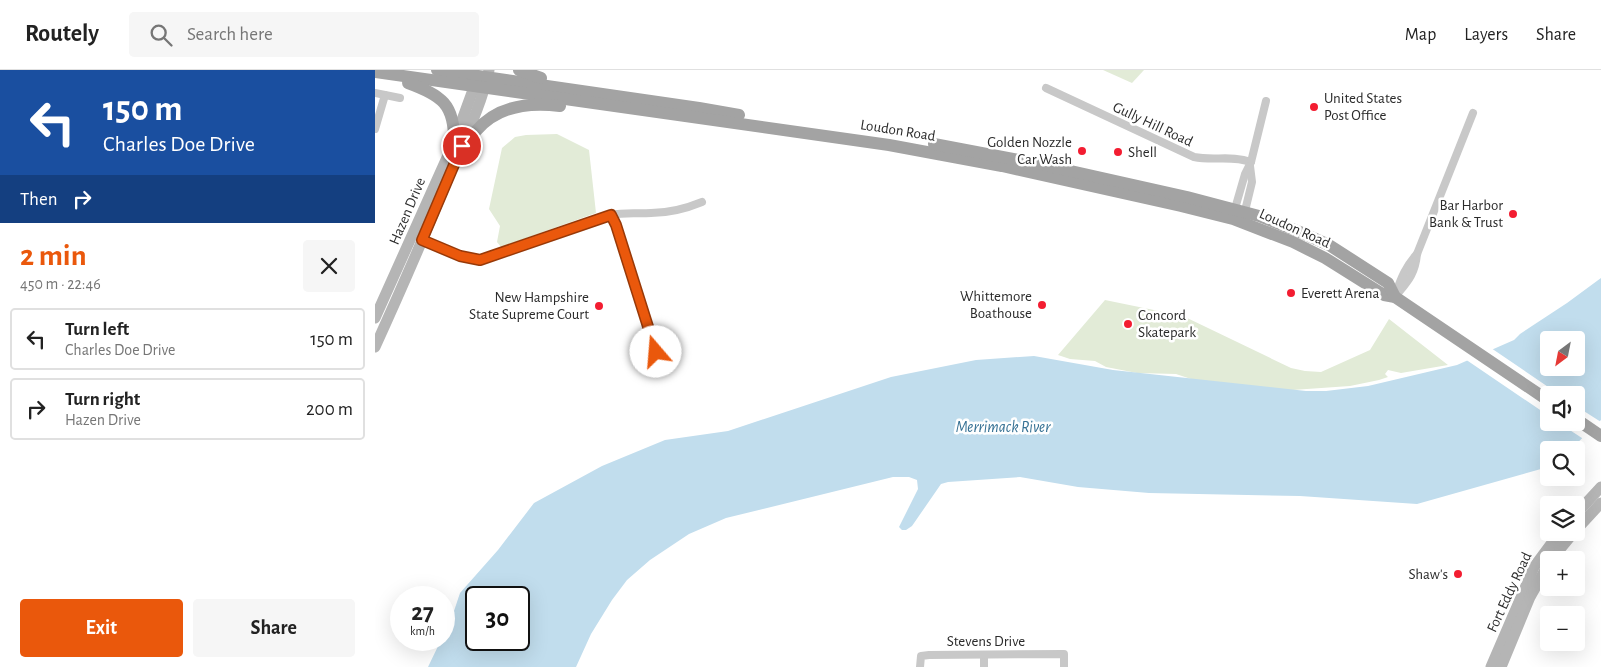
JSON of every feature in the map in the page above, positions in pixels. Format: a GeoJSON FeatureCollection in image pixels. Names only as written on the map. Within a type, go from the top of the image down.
{"type":"FeatureCollection","features":[{"type":"Feature","properties":{"kind":"main road","name":"Loudon Road"},"geometry":{"type":"LineString","coordinates":[[439,70],[641,110],[889,144],[1292,228],[1329,245],[1387,283],[1395,298],[1540,395]]}},
{"type":"Feature","properties":{"kind":"main road"},"geometry":{"type":"LineString","coordinates":[[519,70],[538,78],[596,87],[618,97]]}},
{"type":"Feature","properties":{"kind":"main road"},"geometry":{"type":"LineString","coordinates":[[380,74],[426,90],[443,101],[453,120],[454,142]]}},
{"type":"Feature","properties":{"kind":"main road","name":"Loudon Road"},"geometry":{"type":"LineString","coordinates":[[380,74],[482,78],[961,148],[1101,177],[1239,216]]}},
{"type":"Feature","properties":{"kind":"main road"},"geometry":{"type":"LineString","coordinates":[[456,160],[476,130],[497,113],[521,105],[553,105],[611,113],[641,110]]}},
{"type":"Feature","properties":{"kind":"main road"},"geometry":{"type":"LineString","coordinates":[[1585,425],[1600,435]]}},
{"type":"Feature","properties":{"kind":"street","name":"Hazen Drive"},"geometry":{"type":"LineString","coordinates":[[375,347],[454,142],[482,78]]}},
{"type":"Feature","properties":{"kind":"street","name":"Hazen Drive"},"geometry":{"type":"LineString","coordinates":[[375,318],[469,132],[482,78]]}},
{"type":"Feature","properties":{"kind":"street","name":"Gully Hill Road"},"geometry":{"type":"LineString","coordinates":[[1046,88],[1194,158],[1234,157],[1251,164]]}},
{"type":"Feature","properties":{"kind":"street"},"geometry":{"type":"LineString","coordinates":[[375,93],[400,98]]}},
{"type":"Feature","properties":{"kind":"street"},"geometry":{"type":"LineString","coordinates":[[375,129],[385,95]]}},
{"type":"Feature","properties":{"kind":"street"},"geometry":{"type":"LineString","coordinates":[[1239,216],[1252,182],[1251,164],[1266,101]]}},
{"type":"Feature","properties":{"kind":"street"},"geometry":{"type":"LineString","coordinates":[[1395,298],[1416,267],[1417,254],[1473,113]]}},
{"type":"Feature","properties":{"kind":"street"},"geometry":{"type":"LineString","coordinates":[[417,238],[460,256],[480,260],[611,215],[626,212],[678,211],[702,202]]}},
{"type":"Feature","properties":{"kind":"street"},"geometry":{"type":"LineString","coordinates":[[611,215],[616,225],[656,352]]}},
{"type":"Feature","properties":{"kind":"street"},"geometry":{"type":"LineString","coordinates":[[1585,505],[1601,488]]}},
{"type":"Feature","properties":{"kind":"street","name":"Fort Eddy Road"},"geometry":{"type":"LineString","coordinates":[[1585,520],[1601,503]]}},
{"type":"Feature","properties":{"kind":"street","name":"Fort Eddy Road"},"geometry":{"type":"LineString","coordinates":[[1491,667],[1534,567],[1553,541]]}},
{"type":"Feature","properties":{"kind":"street","name":"Fort Eddy Road"},"geometry":{"type":"LineString","coordinates":[[1559,551],[1567,541]]}},
{"type":"Feature","properties":{"kind":"street","name":"Fort Eddy Road"},"geometry":{"type":"LineString","coordinates":[[1501,667],[1530,596],[1540,579]]}},
{"type":"Feature","properties":{"kind":"street","name":"Stevens Drive"},"geometry":{"type":"LineString","coordinates":[[920,667],[921,656],[1064,654],[1064,667]]}},
{"type":"Feature","properties":{"kind":"street"},"geometry":{"type":"LineString","coordinates":[[984,655],[984,667]]}},
{"type":"Feature","properties":{"kind":"green space"},"geometry":{"type":"Polygon","coordinates":[[[1103,70],[1144,70],[1132,83],[1103,70]]]}},
{"type":"Feature","properties":{"kind":"green space"},"geometry":{"type":"Polygon","coordinates":[[[557,134],[589,150],[596,213],[501,247],[497,242],[500,226],[489,209],[502,148],[515,137],[557,134]]]}},
{"type":"Feature","properties":{"kind":"green space"},"geometry":{"type":"Polygon","coordinates":[[[1105,300],[1183,316],[1291,368],[1305,371],[1321,372],[1370,350],[1389,319],[1448,365],[1401,373],[1388,370],[1385,374],[1388,377],[1350,386],[1278,391],[1194,380],[1176,374],[1137,373],[1106,367],[1095,361],[1070,359],[1058,355],[1105,300]]]}},
{"type":"Feature","properties":{"kind":"water","name":"Merrimack River"},"geometry":{"type":"Polygon","coordinates":[[[1601,278],[1601,420],[1579,441],[1540,441],[1540,469],[1417,504],[1300,496],[1149,493],[1078,487],[1020,477],[948,482],[941,484],[912,526],[906,530],[902,530],[899,527],[918,489],[917,480],[909,477],[893,477],[726,518],[689,534],[650,560],[627,580],[591,634],[576,667],[428,667],[436,651],[455,651],[455,608],[460,593],[465,587],[465,651],[530,651],[530,586],[466,586],[498,550],[534,503],[602,466],[665,440],[728,431],[891,377],[976,360],[1034,356],[1113,370],[1306,391],[1326,391],[1368,386],[1457,365],[1514,340],[1601,278]]]}},
{"type":"Feature","properties":{"kind":"pier"},"geometry":{"type":"Polygon","coordinates":[[[1491,348],[1547,386],[1540,386],[1540,410],[1465,359],[1491,348]]]}},
{"type":"Feature","properties":{"kind":"pier"},"geometry":{"type":"Polygon","coordinates":[[[1585,412],[1601,422],[1585,440],[1571,431],[1585,431],[1585,412]]]}},
{"type":"Feature","properties":{"kind":"place","name":"United States Post Office"},"geometry":{"type":"Point","coordinates":[1314,107]}},
{"type":"Feature","properties":{"kind":"place","name":"Golden Nozzle Car Wash"},"geometry":{"type":"Point","coordinates":[1082,151]}},
{"type":"Feature","properties":{"kind":"place","name":"Shell"},"geometry":{"type":"Point","coordinates":[1118,152]}},
{"type":"Feature","properties":{"kind":"place","name":"Bar Harbor Bank & Trust"},"geometry":{"type":"Point","coordinates":[1513,214]}},
{"type":"Feature","properties":{"kind":"place","name":"Everett Arena"},"geometry":{"type":"Point","coordinates":[1291,293]}},
{"type":"Feature","properties":{"kind":"place","name":"Whittemore Boathouse"},"geometry":{"type":"Point","coordinates":[1042,305]}},
{"type":"Feature","properties":{"kind":"place","name":"New Hampshire State Supreme Court"},"geometry":{"type":"Point","coordinates":[599,306]}},
{"type":"Feature","properties":{"kind":"place","name":"Concord Skatepark"},"geometry":{"type":"Point","coordinates":[1128,324]}},
{"type":"Feature","properties":{"kind":"place","name":"Shaw's"},"geometry":{"type":"Point","coordinates":[1458,574]}},
{"type":"Feature","properties":{"kind":"route"},"geometry":{"type":"LineString","coordinates":[[462,146],[428,230],[422,240],[460,256],[480,260],[611,215],[616,225],[656,352]]}}]}
